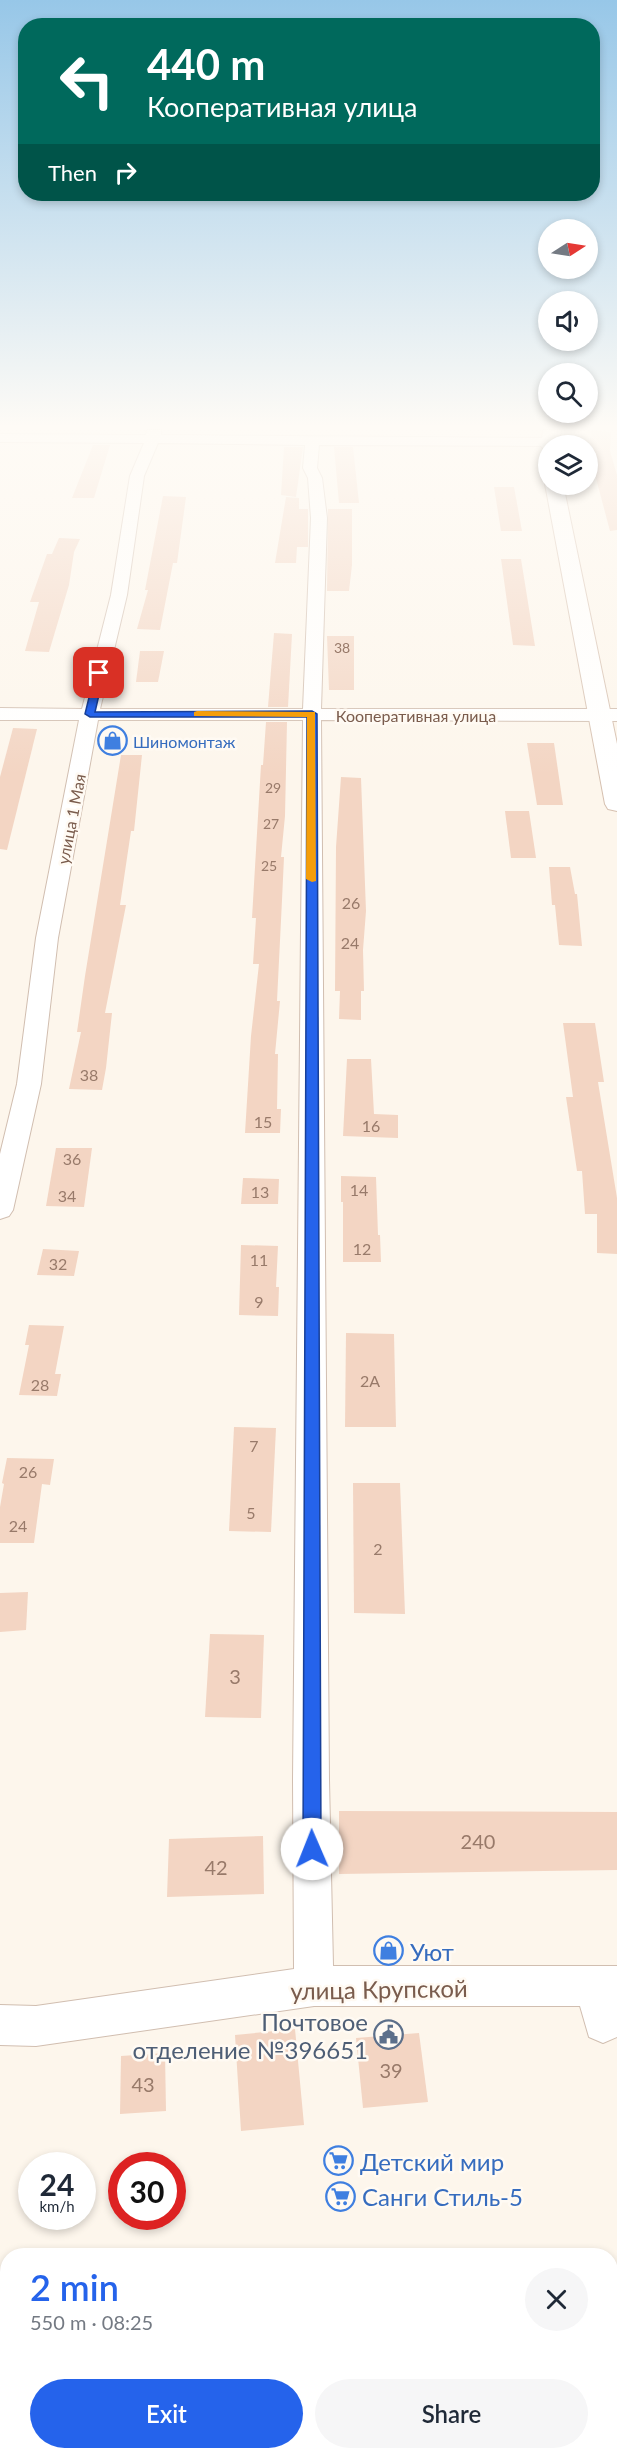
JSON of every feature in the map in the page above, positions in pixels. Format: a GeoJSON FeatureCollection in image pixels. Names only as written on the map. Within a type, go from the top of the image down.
{"type":"FeatureCollection","features":[{"type":"Feature","properties":{"kind":"main road"},"geometry":{"type":"LineString","coordinates":[[568,545],[608,715],[617,804]]}},
{"type":"Feature","properties":{"kind":"street","name":"улица 1 Мая"},"geometry":{"type":"LineString","coordinates":[[0,1210],[29,1084],[47,938],[90,714],[119,595],[127,545]]}},
{"type":"Feature","properties":{"kind":"street"},"geometry":{"type":"LineString","coordinates":[[314,1986],[311,1780],[312,714],[318,545]]}},
{"type":"Feature","properties":{"kind":"street","name":"Кооперативная улица"},"geometry":{"type":"LineString","coordinates":[[0,714],[608,715]]}},
{"type":"Feature","properties":{"kind":"street","name":"улица Крупской"},"geometry":{"type":"LineString","coordinates":[[0,2025],[36,2026],[314,1986],[605,1998]]}},
{"type":"Feature","properties":{"kind":"building"},"geometry":{"type":"Polygon","coordinates":[[[56,545],[77,545],[74,552],[69,585],[49,652],[25,651],[39,602],[30,602],[47,554],[52,554],[56,545]]]}},
{"type":"Feature","properties":{"kind":"building"},"geometry":{"type":"Polygon","coordinates":[[[154,545],[179,545],[177,563],[173,563],[160,630],[137,629],[148,590],[145,590],[154,545]]]}},
{"type":"Feature","properties":{"kind":"building"},"geometry":{"type":"Polygon","coordinates":[[[278,545],[308,545],[308,547],[297,547],[296,563],[275,563],[278,545]]]}},
{"type":"Feature","properties":{"kind":"building"},"geometry":{"type":"Polygon","coordinates":[[[328,545],[352,545],[349,591],[327,591],[328,545]]]}},
{"type":"Feature","properties":{"kind":"building"},"geometry":{"type":"Polygon","coordinates":[[[501,559],[521,559],[535,646],[513,645],[501,559]]]}},
{"type":"Feature","properties":{"kind":"building"},"geometry":{"type":"Polygon","coordinates":[[[274,633],[292,634],[288,707],[268,707],[274,633]]]}},
{"type":"Feature","properties":{"kind":"building"},"geometry":{"type":"Polygon","coordinates":[[[327,636],[354,636],[354,690],[329,690],[327,636]]]}},
{"type":"Feature","properties":{"kind":"building"},"geometry":{"type":"Polygon","coordinates":[[[140,651],[164,651],[158,682],[136,682],[140,651]]]}},
{"type":"Feature","properties":{"kind":"building"},"geometry":{"type":"Polygon","coordinates":[[[266,722],[287,722],[285,816],[281,857],[284,857],[277,1001],[280,1001],[275,1054],[278,1054],[277,1109],[281,1109],[280,1133],[245,1133],[251,1036],[259,964],[253,964],[256,918],[252,918],[261,765],[263,765],[266,722]]]}},
{"type":"Feature","properties":{"kind":"building"},"geometry":{"type":"Polygon","coordinates":[[[13,728],[37,729],[7,850],[0,849],[0,777],[13,728]]]}},
{"type":"Feature","properties":{"kind":"building"},"geometry":{"type":"Polygon","coordinates":[[[527,743],[554,743],[563,805],[537,805],[527,743]]]}},
{"type":"Feature","properties":{"kind":"building"},"geometry":{"type":"Polygon","coordinates":[[[121,755],[142,755],[134,831],[131,831],[120,905],[126,905],[105,1013],[112,1013],[106,1068],[102,1090],[69,1089],[81,1032],[77,1032],[85,976],[121,755]]]}},
{"type":"Feature","properties":{"kind":"building"},"geometry":{"type":"Polygon","coordinates":[[[341,777],[361,778],[366,911],[361,1020],[339,1019],[340,991],[335,991],[336,847],[341,777]]]}},
{"type":"Feature","properties":{"kind":"building"},"geometry":{"type":"Polygon","coordinates":[[[505,811],[529,811],[536,858],[511,858],[505,811]]]}},
{"type":"Feature","properties":{"kind":"building"},"geometry":{"type":"Polygon","coordinates":[[[549,867],[570,867],[575,894],[577,894],[582,946],[559,945],[555,905],[552,905],[549,867]]]}},
{"type":"Feature","properties":{"kind":"building"},"geometry":{"type":"Polygon","coordinates":[[[563,1023],[595,1023],[604,1082],[598,1082],[617,1198],[617,1254],[597,1253],[597,1214],[585,1214],[582,1171],[577,1171],[566,1097],[573,1097],[563,1023]]]}},
{"type":"Feature","properties":{"kind":"building"},"geometry":{"type":"Polygon","coordinates":[[[347,1059],[371,1059],[374,1114],[398,1115],[398,1138],[343,1136],[347,1059]]]}},
{"type":"Feature","properties":{"kind":"building"},"geometry":{"type":"Polygon","coordinates":[[[56,1148],[92,1148],[84,1207],[46,1206],[56,1148]]]}},
{"type":"Feature","properties":{"kind":"building"},"geometry":{"type":"Polygon","coordinates":[[[341,1176],[376,1177],[381,1262],[343,1262],[341,1176]]]}},
{"type":"Feature","properties":{"kind":"building"},"geometry":{"type":"Polygon","coordinates":[[[243,1178],[279,1179],[278,1204],[241,1204],[243,1178]]]}},
{"type":"Feature","properties":{"kind":"building"},"geometry":{"type":"Polygon","coordinates":[[[241,1245],[278,1246],[276,1287],[279,1287],[278,1316],[239,1315],[241,1245]]]}},
{"type":"Feature","properties":{"kind":"building"},"geometry":{"type":"Polygon","coordinates":[[[43,1249],[79,1251],[74,1276],[37,1275],[43,1249]]]}},
{"type":"Feature","properties":{"kind":"building"},"geometry":{"type":"Polygon","coordinates":[[[29,1325],[64,1326],[55,1374],[61,1374],[57,1396],[19,1395],[29,1345],[25,1345],[29,1325]]]}},
{"type":"Feature","properties":{"kind":"building"},"geometry":{"type":"Polygon","coordinates":[[[346,1333],[394,1334],[396,1427],[345,1427],[346,1333]]]}},
{"type":"Feature","properties":{"kind":"building"},"geometry":{"type":"Polygon","coordinates":[[[234,1427],[276,1428],[271,1532],[229,1531],[234,1427]]]}},
{"type":"Feature","properties":{"kind":"building"},"geometry":{"type":"Polygon","coordinates":[[[7,1458],[54,1459],[50,1485],[42,1484],[34,1543],[0,1543],[0,1507],[7,1458]]]}},
{"type":"Feature","properties":{"kind":"building"},"geometry":{"type":"Polygon","coordinates":[[[353,1483],[400,1483],[405,1614],[354,1613],[353,1483]]]}},
{"type":"Feature","properties":{"kind":"building"},"geometry":{"type":"Polygon","coordinates":[[[28,1592],[26,1630],[0,1632],[0,1593],[28,1592]]]}},
{"type":"Feature","properties":{"kind":"building"},"geometry":{"type":"Polygon","coordinates":[[[210,1634],[264,1635],[261,1718],[205,1717],[210,1634]]]}},
{"type":"Feature","properties":{"kind":"building"},"geometry":{"type":"Polygon","coordinates":[[[339,1811],[617,1812],[617,1870],[339,1874],[339,1811]]]}},
{"type":"Feature","properties":{"kind":"building"},"geometry":{"type":"Polygon","coordinates":[[[263,1836],[264,1894],[167,1897],[169,1839],[263,1836]]]}},
{"type":"Feature","properties":{"kind":"building"},"geometry":{"type":"Polygon","coordinates":[[[295,2029],[304,2125],[241,2131],[235,2035],[295,2029]]]}},
{"type":"Feature","properties":{"kind":"building"},"geometry":{"type":"Polygon","coordinates":[[[419,2033],[428,2102],[363,2108],[356,2038],[419,2033]]]}},
{"type":"Feature","properties":{"kind":"building"},"geometry":{"type":"Polygon","coordinates":[[[165,2053],[166,2111],[120,2114],[121,2056],[165,2053]]]}},
{"type":"Feature","properties":{"kind":"slow traffic"},"geometry":{"type":"LineString","coordinates":[[197,714],[312,714],[312,879]]}},
{"type":"Feature","properties":{"kind":"place","name":"Шиномонтаж"},"geometry":{"type":"Point","coordinates":[112,741]}},
{"type":"Feature","properties":{"kind":"place","name":"Уют"},"geometry":{"type":"Point","coordinates":[389,1951]}},
{"type":"Feature","properties":{"kind":"place","name":"Почтовое отделение №396651"},"geometry":{"type":"Point","coordinates":[389,2035]}},
{"type":"Feature","properties":{"kind":"place","name":"Детский мир"},"geometry":{"type":"Point","coordinates":[339,2161]}},
{"type":"Feature","properties":{"kind":"place","name":"Санги Стиль-5"},"geometry":{"type":"Point","coordinates":[341,2196]}},
{"type":"Feature","properties":{"kind":"route"},"geometry":{"type":"LineString","coordinates":[[99,673],[90,714],[312,714],[312,1849]]}}]}
